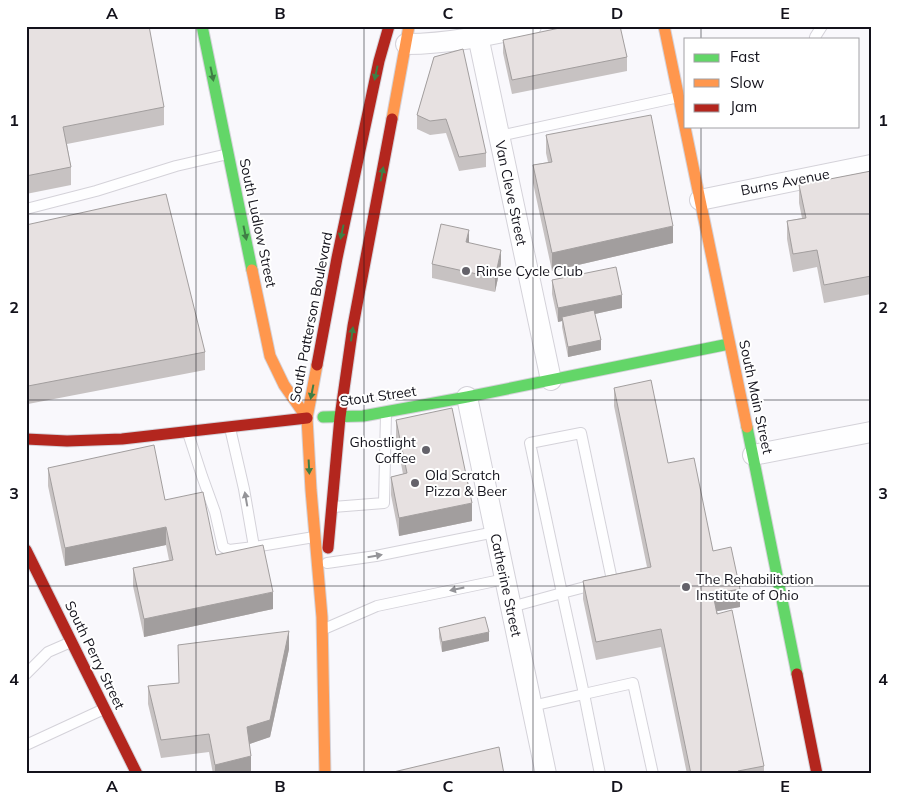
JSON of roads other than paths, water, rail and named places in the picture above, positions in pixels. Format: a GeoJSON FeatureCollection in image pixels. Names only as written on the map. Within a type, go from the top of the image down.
{"type":"FeatureCollection","features":[{"type":"Feature","properties":{"kind":"main road","name":"South Ludlow Street"},"geometry":{"type":"LineString","coordinates":[[202,26],[270,356],[284,385],[307,418]]}},
{"type":"Feature","properties":{"kind":"main road","name":"South Patterson Boulevard"},"geometry":{"type":"LineString","coordinates":[[325,774],[322,617],[307,418],[337,258],[379,61],[389,26]]}},
{"type":"Feature","properties":{"kind":"main road","name":"South Main Street"},"geometry":{"type":"LineString","coordinates":[[664,26],[684,122]]}},
{"type":"Feature","properties":{"kind":"main road","name":"South Patterson Boulevard"},"geometry":{"type":"LineString","coordinates":[[322,617],[340,417],[353,326],[407,35]]}},
{"type":"Feature","properties":{"kind":"main road","name":"South Main Street"},"geometry":{"type":"LineString","coordinates":[[685,128],[817,774]]}},
{"type":"Feature","properties":{"kind":"main road","name":"Stout Street"},"geometry":{"type":"LineString","coordinates":[[26,439],[67,441],[122,439],[307,418],[363,416],[729,344]]}},
{"type":"Feature","properties":{"kind":"main road","name":"South Perry Street"},"geometry":{"type":"LineString","coordinates":[[26,550],[137,774]]}},
{"type":"Feature","properties":{"kind":"street"},"geometry":{"type":"LineString","coordinates":[[407,35],[430,44],[531,26]]}},
{"type":"Feature","properties":{"kind":"street","name":"Van Cleve Street"},"geometry":{"type":"LineString","coordinates":[[478,36],[551,380]]}},
{"type":"Feature","properties":{"kind":"street","name":"Burns Avenue"},"geometry":{"type":"LineString","coordinates":[[700,200],[871,165]]}},
{"type":"Feature","properties":{"kind":"street","name":"Catherine Street"},"geometry":{"type":"LineString","coordinates":[[467,397],[546,774]]}},
{"type":"Feature","properties":{"kind":"street"},"geometry":{"type":"LineString","coordinates":[[753,455],[871,432]]}},
{"type":"Feature","properties":{"kind":"lane"},"geometry":{"type":"LineString","coordinates":[[816,38],[822,26]]}},
{"type":"Feature","properties":{"kind":"lane"},"geometry":{"type":"LineString","coordinates":[[499,136],[679,97]]}},
{"type":"Feature","properties":{"kind":"lane"},"geometry":{"type":"LineString","coordinates":[[26,210],[176,166],[229,153]]}},
{"type":"Feature","properties":{"kind":"lane"},"geometry":{"type":"LineString","coordinates":[[332,507],[384,503],[386,411]]}},
{"type":"Feature","properties":{"kind":"lane"},"geometry":{"type":"LineString","coordinates":[[229,427],[244,490],[254,547]]}},
{"type":"Feature","properties":{"kind":"lane"},"geometry":{"type":"LineString","coordinates":[[188,432],[216,512],[223,547],[229,550],[315,536]]}},
{"type":"Feature","properties":{"kind":"lane"},"geometry":{"type":"LineString","coordinates":[[511,607],[562,594],[612,580],[581,432],[530,443],[562,594],[584,694],[600,774]]}},
{"type":"Feature","properties":{"kind":"lane"},"geometry":{"type":"LineString","coordinates":[[327,563],[376,556],[495,532]]}},
{"type":"Feature","properties":{"kind":"lane"},"geometry":{"type":"LineString","coordinates":[[322,629],[377,606],[505,579]]}},
{"type":"Feature","properties":{"kind":"lane"},"geometry":{"type":"LineString","coordinates":[[26,674],[48,652],[72,642]]}},
{"type":"Feature","properties":{"kind":"lane"},"geometry":{"type":"LineString","coordinates":[[532,706],[633,683],[653,774]]}},
{"type":"Feature","properties":{"kind":"lane"},"geometry":{"type":"LineString","coordinates":[[26,745],[105,709]]}},
{"type":"Feature","properties":{"kind":"place","name":"Rinse Cycle Club"},"geometry":{"type":"Point","coordinates":[466,271]}},
{"type":"Feature","properties":{"kind":"place","name":"Ghostlight Coffee"},"geometry":{"type":"Point","coordinates":[426,450]}},
{"type":"Feature","properties":{"kind":"place","name":"Old Scratch Pizza & Beer"},"geometry":{"type":"Point","coordinates":[415,483]}},
{"type":"Feature","properties":{"kind":"place","name":"The Rehabilitation Institute of Ohio"},"geometry":{"type":"Point","coordinates":[686,587]}}]}
